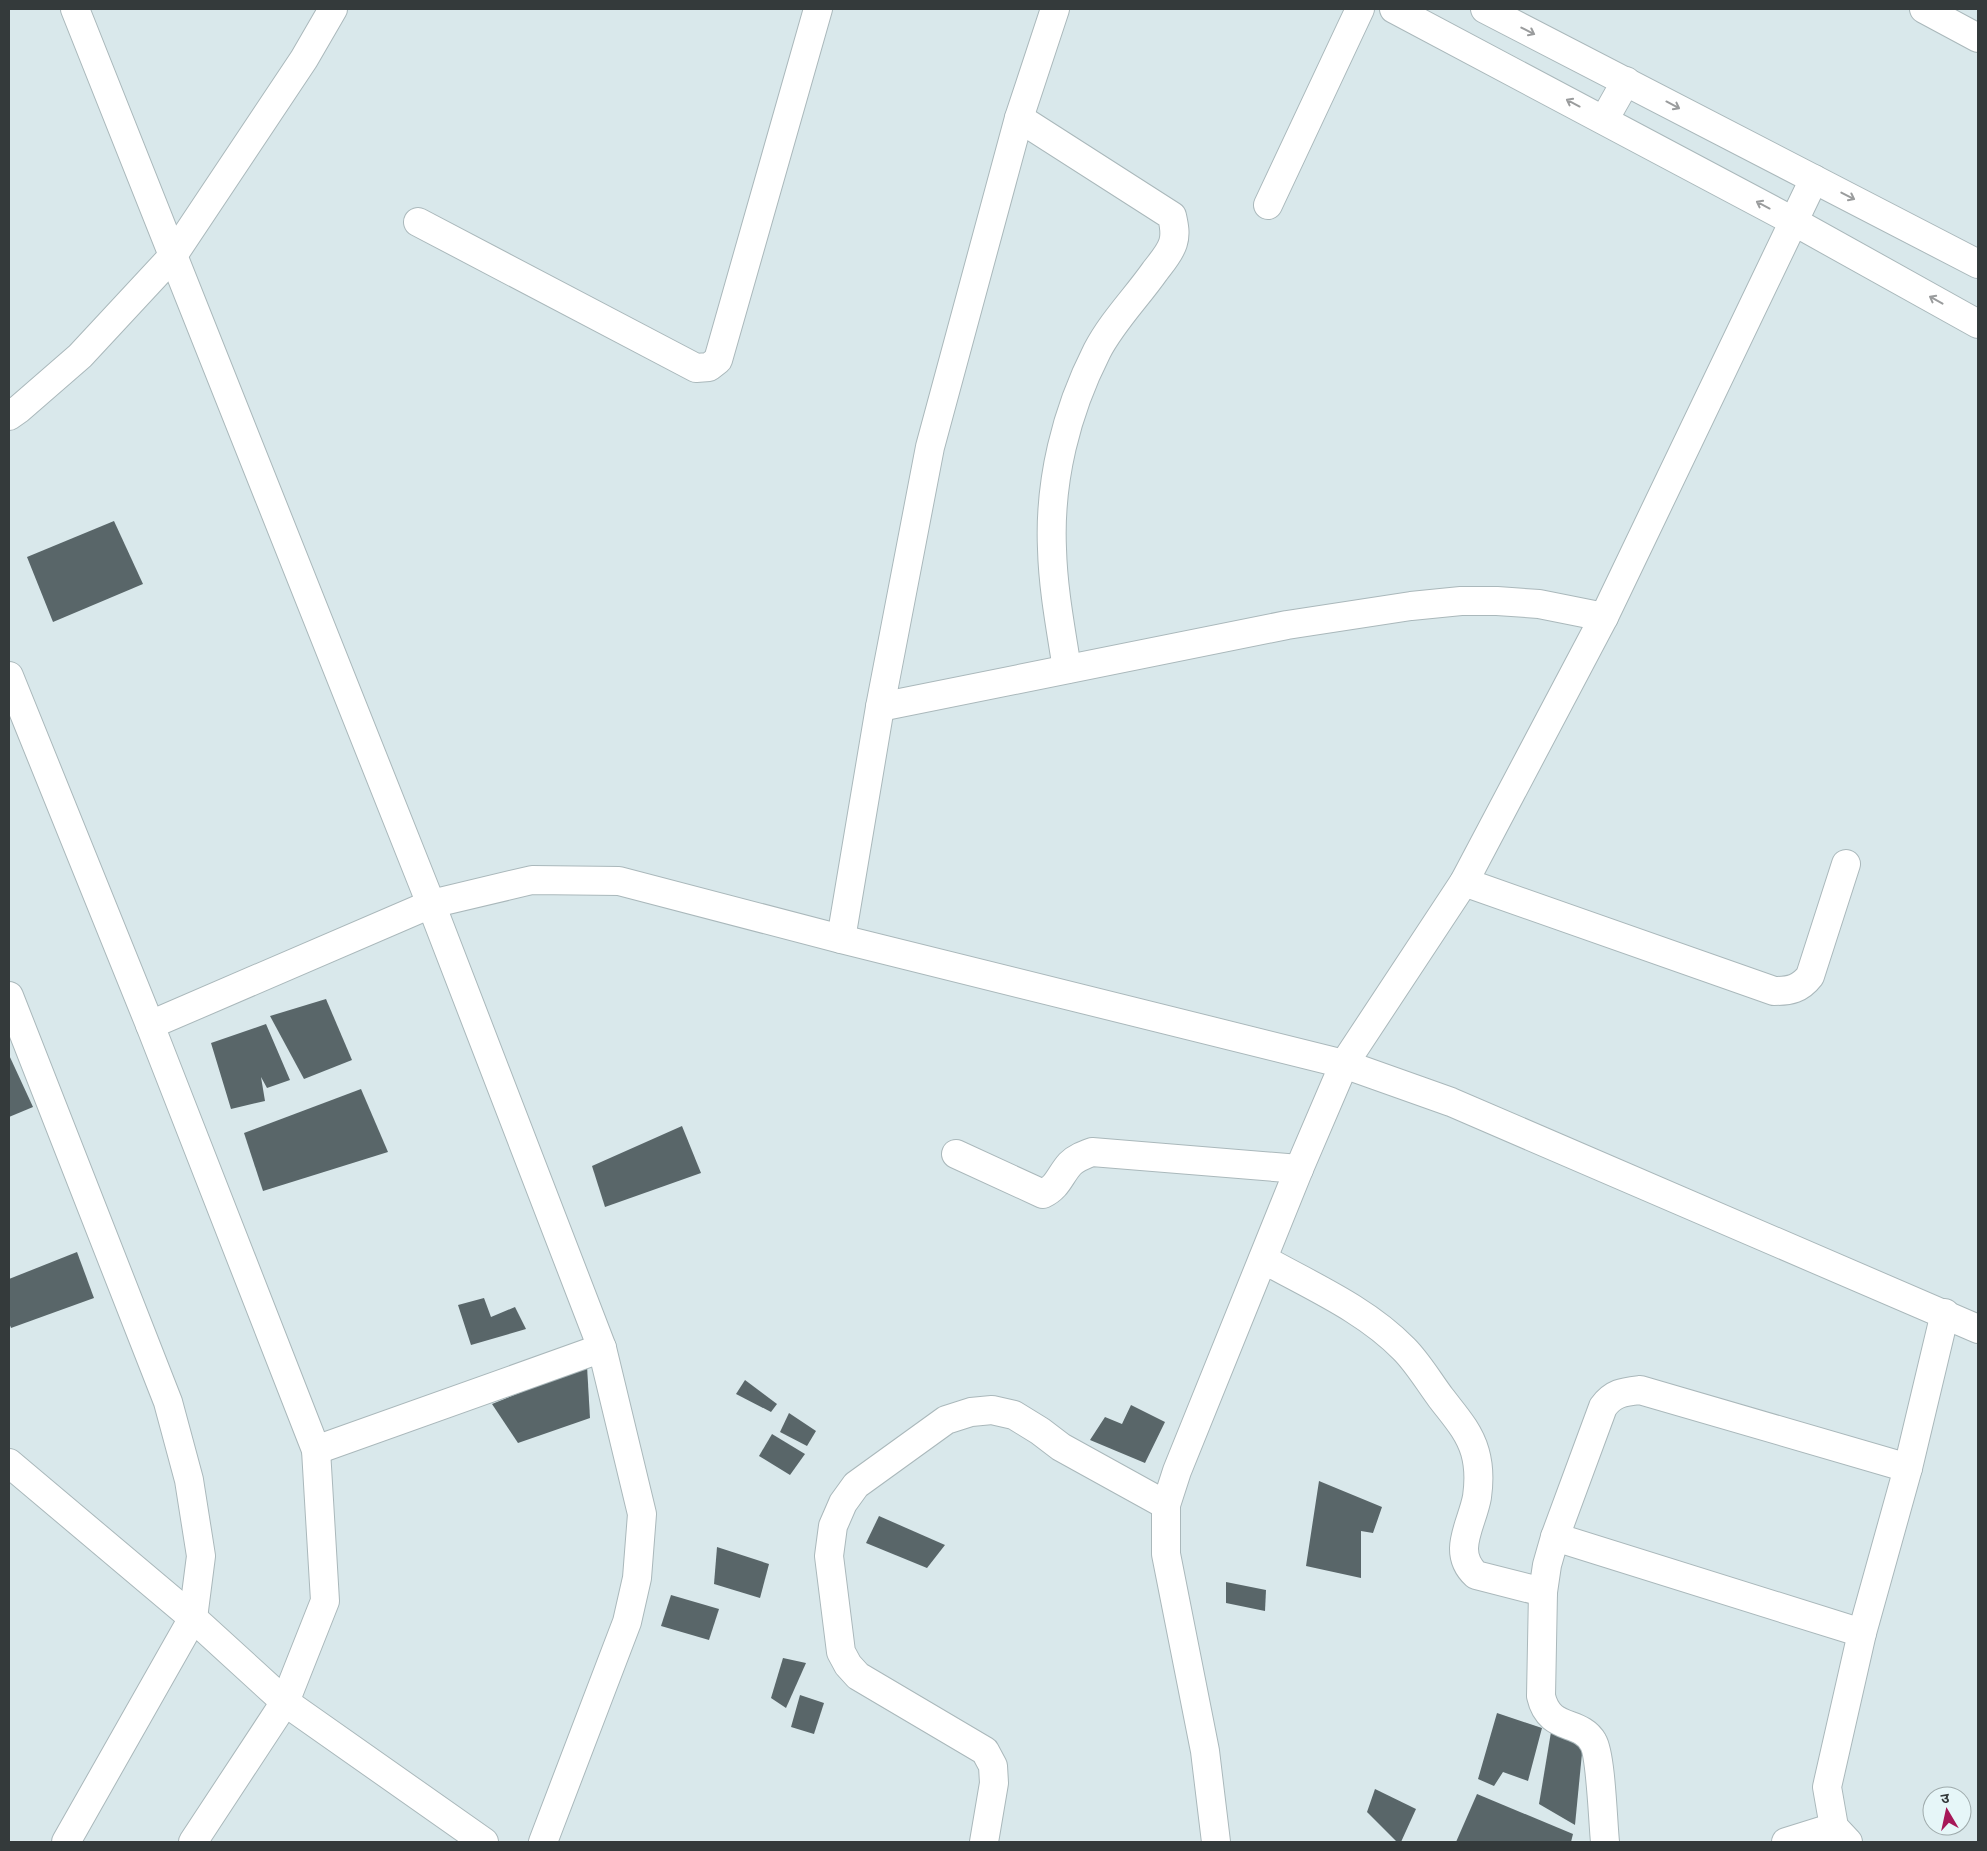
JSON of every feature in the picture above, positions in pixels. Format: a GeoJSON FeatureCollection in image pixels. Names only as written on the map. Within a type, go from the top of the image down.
{"type":"FeatureCollection","features":[{"type":"Feature","properties":{"kind":"street"},"geometry":{"type":"LineString","coordinates":[[75,9],[172,257],[431,904],[602,1348],[642,1514],[637,1578],[627,1622],[543,1842]]}},
{"type":"Feature","properties":{"kind":"street"},"geometry":{"type":"LineString","coordinates":[[9,416],[80,356],[172,257],[304,59],[333,9]]}},
{"type":"Feature","properties":{"kind":"street"},"geometry":{"type":"LineString","coordinates":[[418,222],[696,368],[709,367],[718,360],[818,9]]}},
{"type":"Feature","properties":{"kind":"street"},"geometry":{"type":"LineString","coordinates":[[841,939],[880,707],[930,447],[1019,118],[1055,9]]}},
{"type":"Feature","properties":{"kind":"street"},"geometry":{"type":"LineString","coordinates":[[1268,205],[1360,9]]}},
{"type":"Feature","properties":{"kind":"street"},"geometry":{"type":"LineString","coordinates":[[1485,9],[1978,264]]}},
{"type":"Feature","properties":{"kind":"street"},"geometry":{"type":"LineString","coordinates":[[1924,9],[1978,38]]}},
{"type":"Feature","properties":{"kind":"street"},"geometry":{"type":"LineString","coordinates":[[1411,13],[1978,324]]}},
{"type":"Feature","properties":{"kind":"street"},"geometry":{"type":"LineString","coordinates":[[1604,120],[1626,81]]}},
{"type":"Feature","properties":{"kind":"street"},"geometry":{"type":"LineString","coordinates":[[1019,118],[1172,216],[1175,228],[1173,243],[1164,259],[1114,323],[1097,352],[1064,437],[1052,507],[1052,549],[1054,579],[1067,669]]}},
{"type":"Feature","properties":{"kind":"street"},"geometry":{"type":"LineString","coordinates":[[1216,1842],[1205,1751],[1166,1554],[1166,1505],[1176,1471],[1299,1169],[1344,1064],[1464,882],[1604,617],[1814,178]]}},
{"type":"Feature","properties":{"kind":"street"},"geometry":{"type":"LineString","coordinates":[[880,707],[1287,625],[1412,606],[1460,601],[1497,601],[1539,604],[1604,617]]}},
{"type":"Feature","properties":{"kind":"street"},"geometry":{"type":"LineString","coordinates":[[9,676],[150,1025],[316,1450],[325,1601],[285,1702],[193,1842]]}},
{"type":"Feature","properties":{"kind":"street"},"geometry":{"type":"LineString","coordinates":[[1464,882],[1774,991],[1790,991],[1803,985],[1810,976],[1846,864]]}},
{"type":"Feature","properties":{"kind":"street"},"geometry":{"type":"LineString","coordinates":[[150,1025],[431,904],[532,880],[619,881],[841,939],[1344,1064],[1451,1102],[1945,1313],[1978,1329]]}},
{"type":"Feature","properties":{"kind":"street"},"geometry":{"type":"LineString","coordinates":[[9,996],[168,1402],[189,1480],[201,1556],[193,1618],[66,1842]]}},
{"type":"Feature","properties":{"kind":"street"},"geometry":{"type":"LineString","coordinates":[[956,1154],[1044,1194],[1053,1190],[1070,1164],[1092,1152],[1299,1169]]}},
{"type":"Feature","properties":{"kind":"street"},"geometry":{"type":"LineString","coordinates":[[1263,1259],[1360,1313],[1405,1350],[1468,1433],[1475,1452],[1478,1476],[1477,1498],[1464,1546],[1464,1556],[1468,1568],[1476,1575],[1543,1592]]}},
{"type":"Feature","properties":{"kind":"street"},"geometry":{"type":"LineString","coordinates":[[1786,1842],[1841,1835],[1827,1787],[1862,1633],[1908,1468],[1945,1313]]}},
{"type":"Feature","properties":{"kind":"street"},"geometry":{"type":"LineString","coordinates":[[316,1450],[602,1348]]}},
{"type":"Feature","properties":{"kind":"street"},"geometry":{"type":"LineString","coordinates":[[1605,1842],[1597,1758],[1593,1742],[1587,1735],[1550,1716],[1544,1707],[1541,1696],[1543,1592],[1546,1565],[1554,1537],[1603,1407],[1609,1398],[1620,1392],[1640,1390],[1908,1468]]}},
{"type":"Feature","properties":{"kind":"street"},"geometry":{"type":"LineString","coordinates":[[984,1842],[994,1783],[993,1766],[985,1751],[858,1676],[848,1665],[841,1652],[828,1556],[832,1526],[843,1503],[856,1485],[946,1420],[971,1412],[992,1410],[1014,1414],[1040,1430],[1061,1447],[1166,1505]]}},
{"type":"Feature","properties":{"kind":"street"},"geometry":{"type":"LineString","coordinates":[[9,1463],[193,1618],[285,1702],[484,1842]]}},
{"type":"Feature","properties":{"kind":"street"},"geometry":{"type":"LineString","coordinates":[[1554,1537],[1862,1633]]}},
{"type":"Feature","properties":{"kind":"building"},"geometry":{"type":"Polygon","coordinates":[[[114,521],[143,584],[53,622],[27,557],[114,521]]]}},
{"type":"Feature","properties":{"kind":"building"},"geometry":{"type":"Polygon","coordinates":[[[326,999],[352,1060],[304,1079],[270,1016],[326,999]]]}},
{"type":"Feature","properties":{"kind":"building"},"geometry":{"type":"Polygon","coordinates":[[[266,1024],[290,1080],[267,1088],[261,1077],[265,1101],[231,1109],[211,1043],[266,1024]]]}},
{"type":"Feature","properties":{"kind":"building"},"geometry":{"type":"Polygon","coordinates":[[[9,1055],[33,1107],[9,1117],[9,1055]]]}},
{"type":"Feature","properties":{"kind":"building"},"geometry":{"type":"Polygon","coordinates":[[[361,1089],[388,1152],[263,1191],[244,1133],[361,1089]]]}},
{"type":"Feature","properties":{"kind":"building"},"geometry":{"type":"Polygon","coordinates":[[[682,1126],[701,1173],[605,1207],[592,1166],[682,1126]]]}},
{"type":"Feature","properties":{"kind":"building"},"geometry":{"type":"Polygon","coordinates":[[[77,1252],[94,1298],[11,1328],[9,1323],[9,1279],[77,1252]]]}},
{"type":"Feature","properties":{"kind":"building"},"geometry":{"type":"Polygon","coordinates":[[[484,1298],[491,1317],[515,1307],[526,1329],[471,1345],[458,1305],[484,1298]]]}},
{"type":"Feature","properties":{"kind":"building"},"geometry":{"type":"Polygon","coordinates":[[[587,1366],[590,1418],[518,1443],[492,1404],[587,1366]]]}},
{"type":"Feature","properties":{"kind":"building"},"geometry":{"type":"Polygon","coordinates":[[[745,1380],[777,1404],[771,1412],[736,1394],[745,1380]]]}},
{"type":"Feature","properties":{"kind":"building"},"geometry":{"type":"Polygon","coordinates":[[[1131,1405],[1165,1422],[1145,1463],[1090,1440],[1105,1417],[1122,1424],[1131,1405]]]}},
{"type":"Feature","properties":{"kind":"building"},"geometry":{"type":"Polygon","coordinates":[[[789,1413],[816,1431],[807,1446],[780,1432],[789,1413]]]}},
{"type":"Feature","properties":{"kind":"building"},"geometry":{"type":"Polygon","coordinates":[[[772,1434],[805,1454],[790,1475],[759,1456],[772,1434]]]}},
{"type":"Feature","properties":{"kind":"building"},"geometry":{"type":"Polygon","coordinates":[[[1319,1481],[1382,1507],[1373,1533],[1361,1531],[1361,1578],[1306,1566],[1319,1481]]]}},
{"type":"Feature","properties":{"kind":"building"},"geometry":{"type":"Polygon","coordinates":[[[879,1516],[945,1545],[927,1568],[866,1543],[879,1516]]]}},
{"type":"Feature","properties":{"kind":"building"},"geometry":{"type":"Polygon","coordinates":[[[717,1547],[769,1564],[760,1598],[714,1584],[717,1547]]]}},
{"type":"Feature","properties":{"kind":"building"},"geometry":{"type":"Polygon","coordinates":[[[1226,1582],[1266,1590],[1265,1611],[1226,1603],[1226,1582]]]}},
{"type":"Feature","properties":{"kind":"building"},"geometry":{"type":"Polygon","coordinates":[[[671,1595],[719,1609],[709,1640],[661,1626],[671,1595]]]}},
{"type":"Feature","properties":{"kind":"building"},"geometry":{"type":"Polygon","coordinates":[[[783,1658],[806,1663],[786,1708],[771,1698],[783,1658]]]}},
{"type":"Feature","properties":{"kind":"building"},"geometry":{"type":"Polygon","coordinates":[[[800,1695],[824,1703],[814,1734],[791,1727],[800,1695]]]}},
{"type":"Feature","properties":{"kind":"building"},"geometry":{"type":"Polygon","coordinates":[[[1497,1713],[1542,1728],[1528,1781],[1503,1772],[1494,1786],[1478,1779],[1497,1713]]]}},
{"type":"Feature","properties":{"kind":"building"},"geometry":{"type":"Polygon","coordinates":[[[1551,1732],[1583,1743],[1575,1825],[1539,1804],[1551,1732]]]}},
{"type":"Feature","properties":{"kind":"building"},"geometry":{"type":"Polygon","coordinates":[[[1375,1789],[1416,1809],[1401,1842],[1397,1842],[1367,1812],[1375,1789]]]}},
{"type":"Feature","properties":{"kind":"building"},"geometry":{"type":"Polygon","coordinates":[[[1477,1794],[1573,1834],[1571,1842],[1456,1842],[1477,1794]]]}}]}
